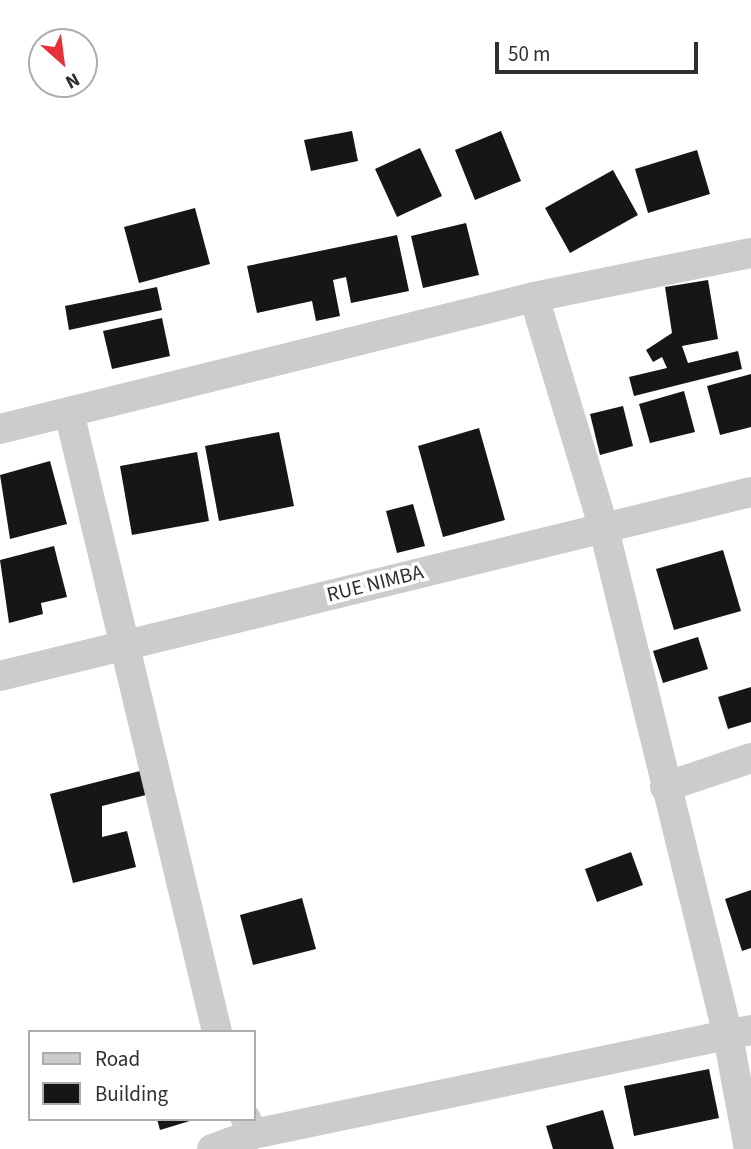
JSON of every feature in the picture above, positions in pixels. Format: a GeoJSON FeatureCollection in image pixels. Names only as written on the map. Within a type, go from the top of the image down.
{"type":"FeatureCollection","features":[{"type":"Feature","properties":{"kind":"street"},"geometry":{"type":"LineString","coordinates":[[0,429],[534,297],[751,253]]}},
{"type":"Feature","properties":{"kind":"street"},"geometry":{"type":"LineString","coordinates":[[534,297],[603,525],[665,787],[740,1032],[749,1149]]}},
{"type":"Feature","properties":{"kind":"street"},"geometry":{"type":"LineString","coordinates":[[69,412],[217,1030]]}},
{"type":"Feature","properties":{"kind":"street","name":"RUE NIMBA"},"geometry":{"type":"LineString","coordinates":[[0,676],[603,525],[751,492]]}},
{"type":"Feature","properties":{"kind":"street"},"geometry":{"type":"LineString","coordinates":[[665,787],[751,758]]}},
{"type":"Feature","properties":{"kind":"street"},"geometry":{"type":"LineString","coordinates":[[212,1149],[249,1127],[740,1032]]}},
{"type":"Feature","properties":{"kind":"building"},"geometry":{"type":"Polygon","coordinates":[[[352,131],[358,161],[311,171],[304,140],[352,131]]]}},
{"type":"Feature","properties":{"kind":"building"},"geometry":{"type":"Polygon","coordinates":[[[501,131],[521,181],[475,200],[455,150],[501,131]]]}},
{"type":"Feature","properties":{"kind":"building"},"geometry":{"type":"Polygon","coordinates":[[[420,148],[442,196],[397,217],[375,169],[420,148]]]}},
{"type":"Feature","properties":{"kind":"building"},"geometry":{"type":"Polygon","coordinates":[[[697,150],[710,194],[648,213],[635,169],[697,150]]]}},
{"type":"Feature","properties":{"kind":"building"},"geometry":{"type":"Polygon","coordinates":[[[613,170],[638,215],[570,253],[545,208],[613,170]]]}},
{"type":"Feature","properties":{"kind":"building"},"geometry":{"type":"Polygon","coordinates":[[[195,208],[210,264],[139,283],[124,227],[195,208]]]}},
{"type":"Feature","properties":{"kind":"building"},"geometry":{"type":"Polygon","coordinates":[[[466,223],[479,275],[423,288],[411,236],[466,223]]]}},
{"type":"Feature","properties":{"kind":"building"},"geometry":{"type":"Polygon","coordinates":[[[397,235],[409,291],[351,303],[346,277],[333,280],[340,316],[316,321],[312,301],[257,313],[247,266],[397,235]]]}},
{"type":"Feature","properties":{"kind":"building"},"geometry":{"type":"Polygon","coordinates":[[[708,280],[718,339],[682,346],[688,363],[738,351],[742,369],[634,396],[629,377],[667,368],[662,357],[653,362],[646,350],[672,333],[665,287],[708,280]]]}},
{"type":"Feature","properties":{"kind":"building"},"geometry":{"type":"Polygon","coordinates":[[[157,287],[162,310],[69,330],[65,306],[157,287]]]}},
{"type":"Feature","properties":{"kind":"building"},"geometry":{"type":"Polygon","coordinates":[[[162,318],[170,356],[112,369],[103,331],[162,318]]]}},
{"type":"Feature","properties":{"kind":"building"},"geometry":{"type":"Polygon","coordinates":[[[751,374],[751,427],[720,435],[707,386],[751,374]]]}},
{"type":"Feature","properties":{"kind":"building"},"geometry":{"type":"Polygon","coordinates":[[[684,391],[695,432],[650,443],[639,404],[684,391]]]}},
{"type":"Feature","properties":{"kind":"building"},"geometry":{"type":"Polygon","coordinates":[[[623,406],[633,446],[600,455],[590,414],[623,406]]]}},
{"type":"Feature","properties":{"kind":"building"},"geometry":{"type":"Polygon","coordinates":[[[479,428],[505,520],[443,537],[418,446],[479,428]]]}},
{"type":"Feature","properties":{"kind":"building"},"geometry":{"type":"Polygon","coordinates":[[[279,432],[294,506],[219,521],[205,446],[279,432]]]}},
{"type":"Feature","properties":{"kind":"building"},"geometry":{"type":"Polygon","coordinates":[[[197,452],[209,521],[132,535],[120,466],[197,452]]]}},
{"type":"Feature","properties":{"kind":"building"},"geometry":{"type":"Polygon","coordinates":[[[50,461],[67,524],[10,539],[0,475],[50,461]]]}},
{"type":"Feature","properties":{"kind":"building"},"geometry":{"type":"Polygon","coordinates":[[[413,504],[425,546],[397,553],[386,511],[413,504]]]}},
{"type":"Feature","properties":{"kind":"building"},"geometry":{"type":"Polygon","coordinates":[[[54,546],[67,597],[41,603],[43,614],[9,623],[0,560],[54,546]]]}},
{"type":"Feature","properties":{"kind":"building"},"geometry":{"type":"Polygon","coordinates":[[[723,550],[741,611],[674,630],[656,569],[723,550]]]}},
{"type":"Feature","properties":{"kind":"building"},"geometry":{"type":"Polygon","coordinates":[[[698,637],[708,669],[663,683],[653,651],[698,637]]]}},
{"type":"Feature","properties":{"kind":"building"},"geometry":{"type":"Polygon","coordinates":[[[751,687],[751,722],[728,729],[718,697],[751,687]]]}},
{"type":"Feature","properties":{"kind":"building"},"geometry":{"type":"Polygon","coordinates":[[[140,771],[146,795],[102,806],[102,837],[127,831],[136,867],[73,883],[50,794],[140,771]]]}},
{"type":"Feature","properties":{"kind":"building"},"geometry":{"type":"Polygon","coordinates":[[[631,852],[643,885],[597,902],[585,869],[631,852]]]}},
{"type":"Feature","properties":{"kind":"building"},"geometry":{"type":"Polygon","coordinates":[[[751,890],[751,948],[742,951],[725,899],[751,890]]]}},
{"type":"Feature","properties":{"kind":"building"},"geometry":{"type":"Polygon","coordinates":[[[302,898],[316,949],[253,965],[240,915],[302,898]]]}},
{"type":"Feature","properties":{"kind":"building"},"geometry":{"type":"Polygon","coordinates":[[[709,1069],[719,1118],[634,1136],[624,1086],[709,1069]]]}},
{"type":"Feature","properties":{"kind":"building"},"geometry":{"type":"Polygon","coordinates":[[[603,1110],[614,1149],[553,1149],[546,1126],[603,1110]]]}},
{"type":"Feature","properties":{"kind":"building"},"geometry":{"type":"Polygon","coordinates":[[[158,1121],[190,1121],[160,1130],[158,1121]]]}}]}
